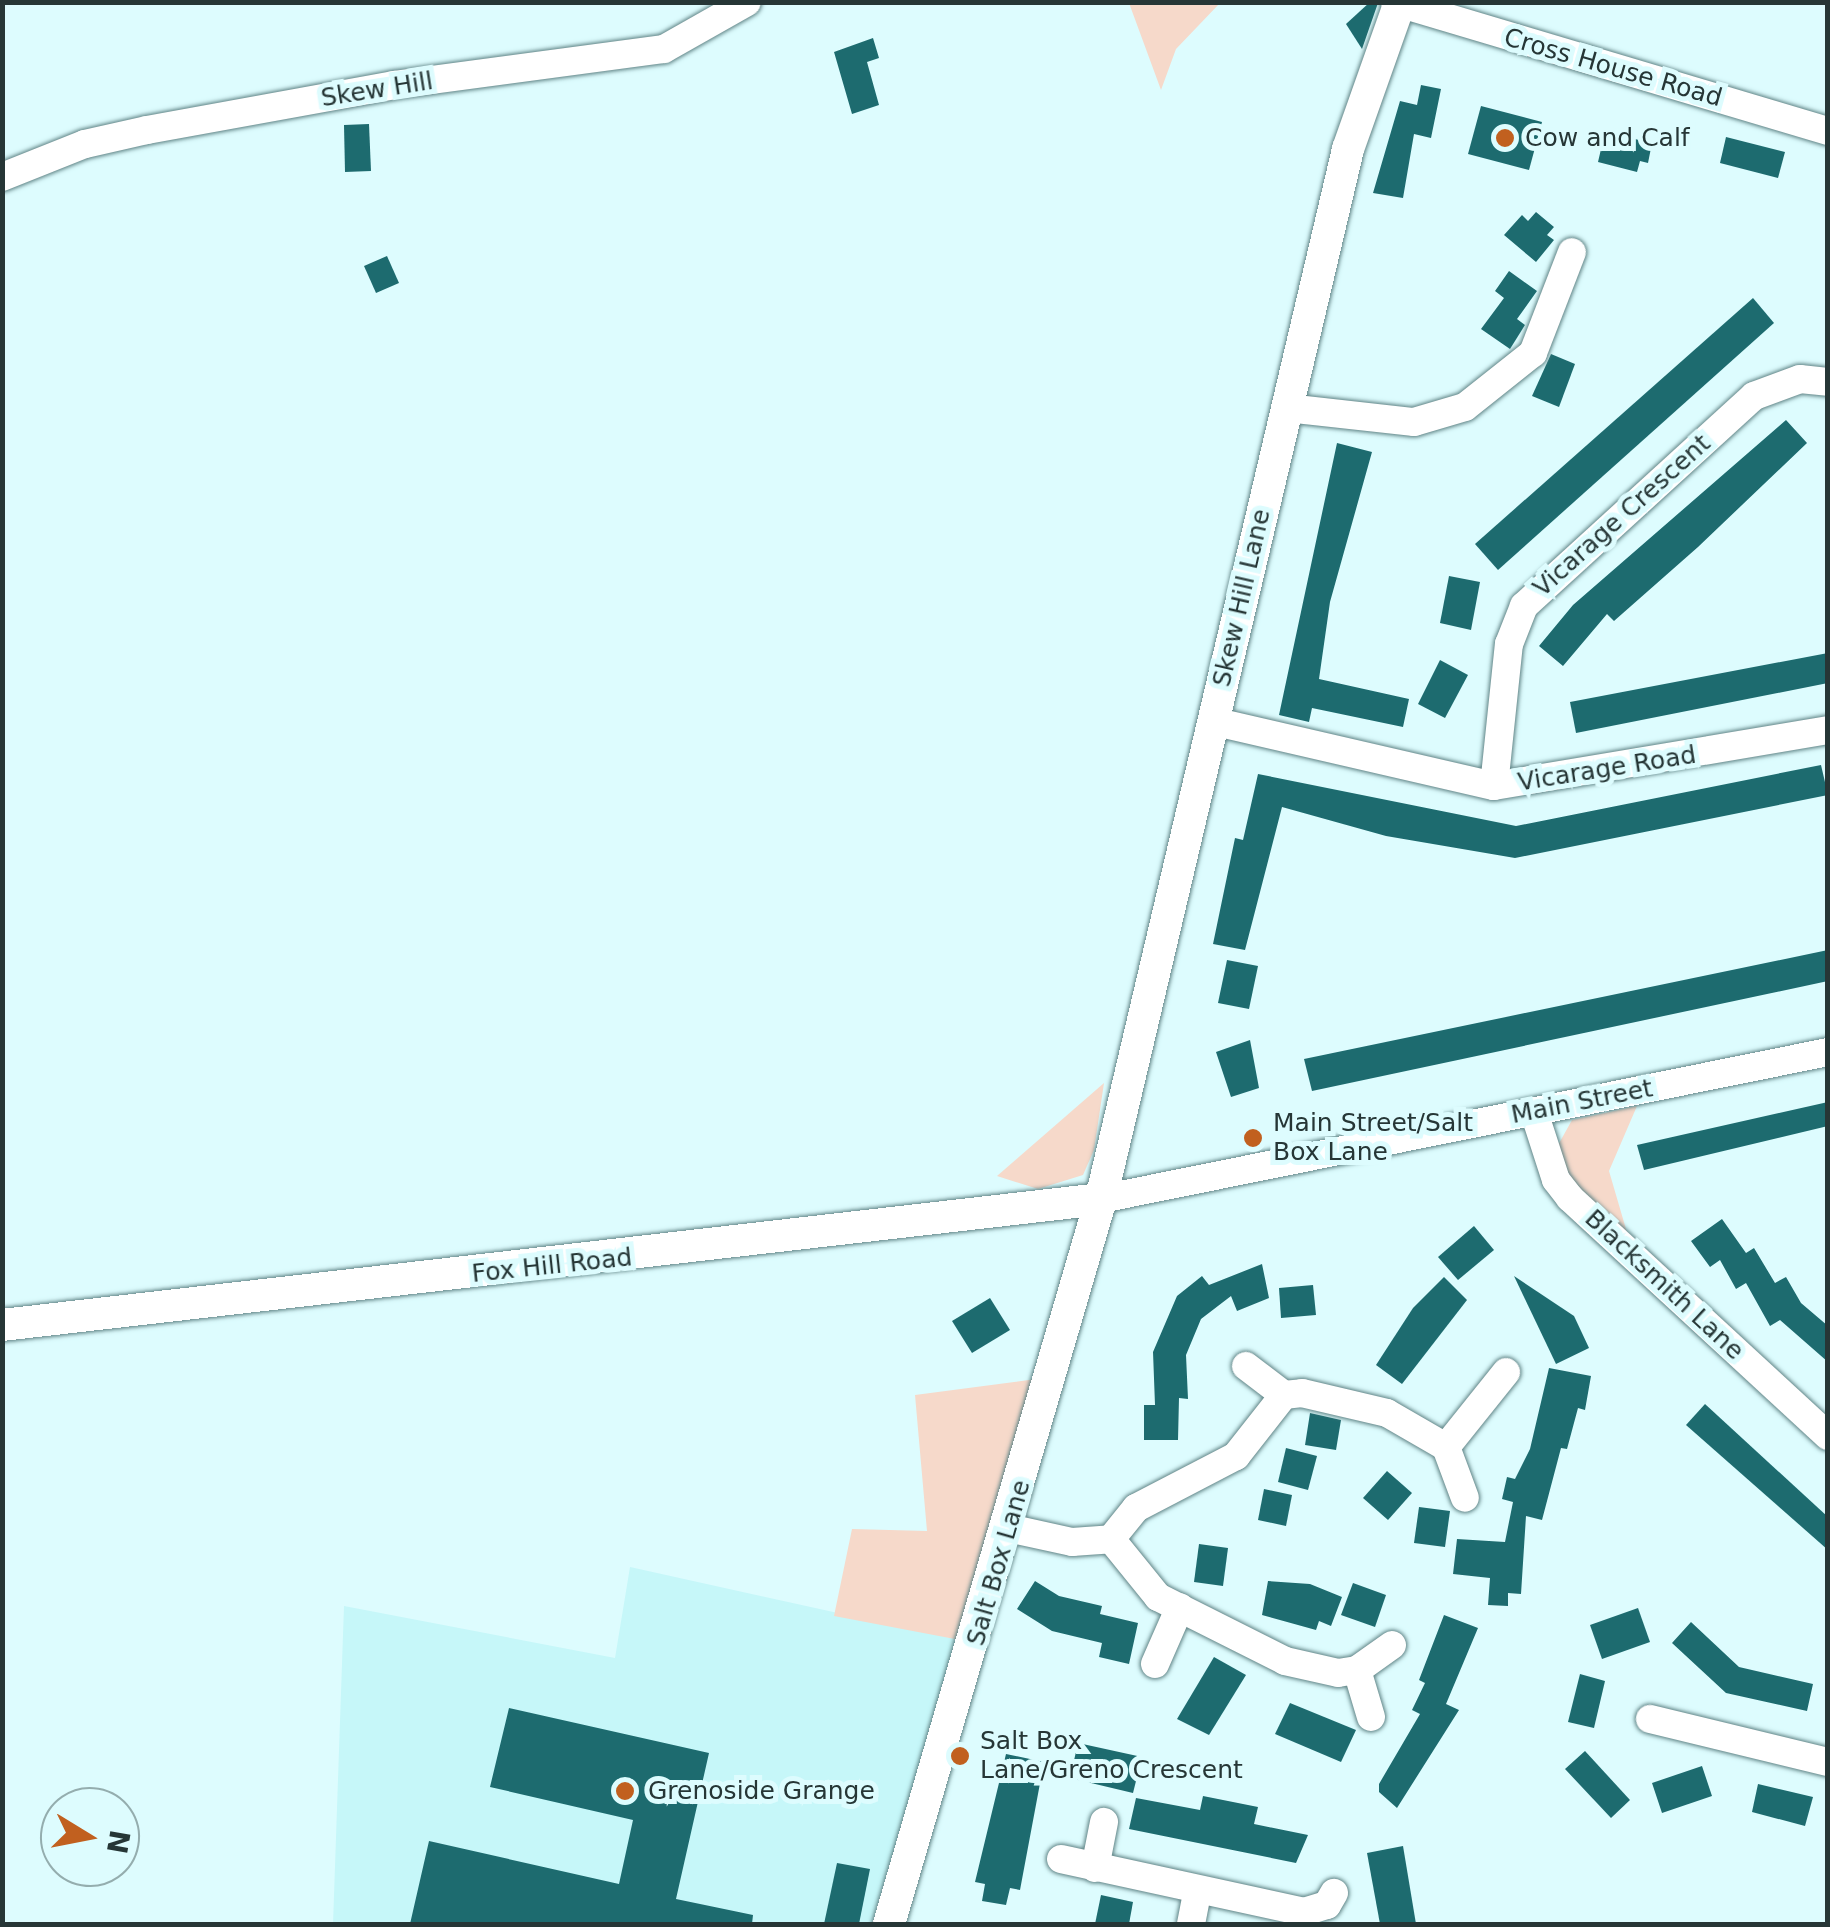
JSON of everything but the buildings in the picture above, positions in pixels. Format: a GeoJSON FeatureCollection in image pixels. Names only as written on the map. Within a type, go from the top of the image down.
{"type":"FeatureCollection","features":[{"type":"Feature","properties":{"kind":"street","name":"Skew Hill"},"geometry":{"type":"LineString","coordinates":[[2,177],[85,144],[147,130],[394,85],[664,49],[748,2]]}},
{"type":"Feature","properties":{"kind":"street","name":"Cross House Road"},"geometry":{"type":"LineString","coordinates":[[1398,3],[1828,132]]}},
{"type":"Feature","properties":{"kind":"street","name":"Skew Hill Lane"},"geometry":{"type":"LineString","coordinates":[[1101,1199],[1348,148],[1398,3]]}},
{"type":"Feature","properties":{"kind":"street"},"geometry":{"type":"LineString","coordinates":[[1287,408],[1414,422],[1465,407],[1533,354],[1572,252]]}},
{"type":"Feature","properties":{"kind":"street","name":"Vicarage Crescent"},"geometry":{"type":"LineString","coordinates":[[1494,786],[1509,644],[1524,606],[1754,396],[1789,381],[1828,382]]}},
{"type":"Feature","properties":{"kind":"street","name":"Vicarage Road"},"geometry":{"type":"LineString","coordinates":[[1212,721],[1494,786],[1828,730]]}},
{"type":"Feature","properties":{"kind":"street","name":"Main Street"},"geometry":{"type":"LineString","coordinates":[[1101,1199],[1828,1052]]}},
{"type":"Feature","properties":{"kind":"street","name":"Blacksmith Lane"},"geometry":{"type":"LineString","coordinates":[[1534,1112],[1556,1180],[1570,1198],[1828,1436]]}},
{"type":"Feature","properties":{"kind":"street","name":"Fox Hill Road"},"geometry":{"type":"LineString","coordinates":[[2,1325],[1101,1199]]}},
{"type":"Feature","properties":{"kind":"street","name":"Salt Box Lane"},"geometry":{"type":"LineString","coordinates":[[889,1924],[1008,1528],[1101,1199]]}},
{"type":"Feature","properties":{"kind":"street"},"geometry":{"type":"LineString","coordinates":[[1246,1366],[1284,1395],[1356,1402],[1446,1447],[1465,1498]]}},
{"type":"Feature","properties":{"kind":"street"},"geometry":{"type":"LineString","coordinates":[[1446,1447],[1506,1372]]}},
{"type":"Feature","properties":{"kind":"street"},"geometry":{"type":"LineString","coordinates":[[1008,1528],[1072,1542],[1111,1540],[1136,1508],[1236,1456],[1284,1395]]}},
{"type":"Feature","properties":{"kind":"street"},"geometry":{"type":"LineString","coordinates":[[1111,1540],[1158,1596],[1285,1661],[1313,1670],[1357,1670],[1392,1645]]}},
{"type":"Feature","properties":{"kind":"street"},"geometry":{"type":"LineString","coordinates":[[1155,1664],[1180,1608]]}},
{"type":"Feature","properties":{"kind":"street"},"geometry":{"type":"LineString","coordinates":[[1357,1670],[1371,1717]]}},
{"type":"Feature","properties":{"kind":"street"},"geometry":{"type":"LineString","coordinates":[[1650,1719],[1828,1762]]}},
{"type":"Feature","properties":{"kind":"street"},"geometry":{"type":"LineString","coordinates":[[1094,1868],[1104,1822]]}},
{"type":"Feature","properties":{"kind":"street"},"geometry":{"type":"LineString","coordinates":[[1061,1859],[1197,1892],[1304,1912],[1327,1904],[1334,1892]]}},
{"type":"Feature","properties":{"kind":"street"},"geometry":{"type":"LineString","coordinates":[[1191,1924],[1197,1892]]}},
{"type":"Feature","properties":{"kind":"shaded area"},"geometry":{"type":"Polygon","coordinates":[[[1129,3],[1220,3],[1176,49],[1161,90],[1129,3]]]}},
{"type":"Feature","properties":{"kind":"shaded area"},"geometry":{"type":"Polygon","coordinates":[[[1104,1083],[1094,1150],[1083,1175],[1038,1189],[997,1176],[1104,1083]]]}},
{"type":"Feature","properties":{"kind":"shaded area"},"geometry":{"type":"Polygon","coordinates":[[[1637,1106],[1609,1171],[1628,1236],[1575,1189],[1557,1147],[1572,1120],[1637,1106]]]}},
{"type":"Feature","properties":{"kind":"shaded area"},"geometry":{"type":"Polygon","coordinates":[[[1036,1379],[960,1640],[834,1616],[852,1529],[927,1531],[915,1395],[1036,1379]]]}},
{"type":"Feature","properties":{"kind":"shaded area","name":"Grenoside Grange"},"geometry":{"type":"Polygon","coordinates":[[[630,1567],[960,1640],[871,1924],[333,1924],[344,1606],[615,1658],[630,1567]]]}},
{"type":"Feature","properties":{"kind":"place","name":"Cow and Calf"},"geometry":{"type":"Point","coordinates":[1505,138]}},
{"type":"Feature","properties":{"kind":"place","name":"Main Street/Salt Box Lane"},"geometry":{"type":"Point","coordinates":[1253,1138]}},
{"type":"Feature","properties":{"kind":"place","name":"Salt Box Lane/Greno Crescent"},"geometry":{"type":"Point","coordinates":[960,1756]}},
{"type":"Feature","properties":{"kind":"place","name":"Grenoside Grange"},"geometry":{"type":"Point","coordinates":[625,1791]}}]}
